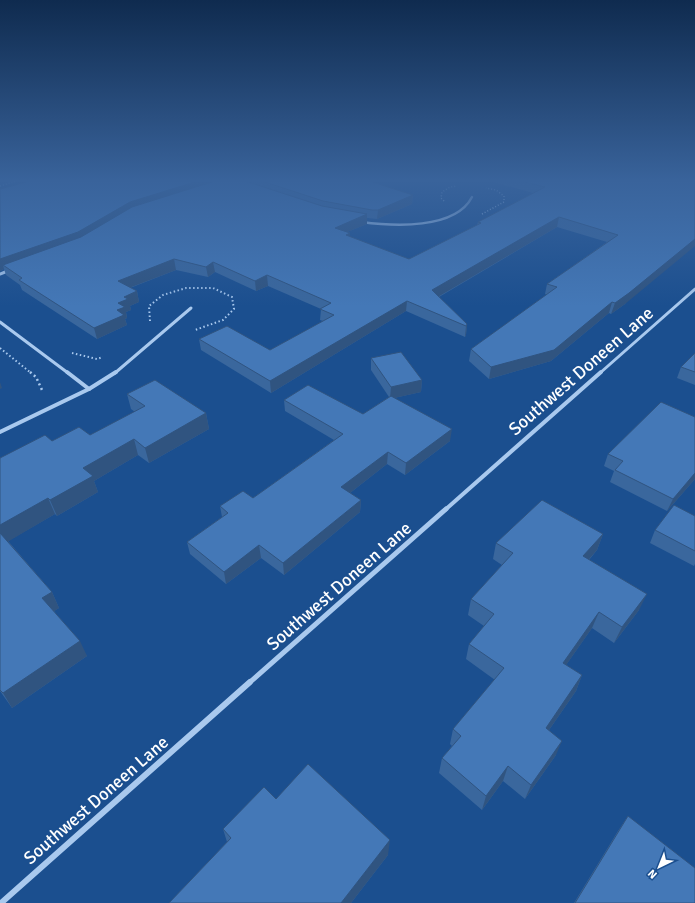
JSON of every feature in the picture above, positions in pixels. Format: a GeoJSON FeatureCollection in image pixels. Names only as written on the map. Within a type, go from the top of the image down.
{"type":"FeatureCollection","features":[{"type":"Feature","properties":{"kind":"street"},"geometry":{"type":"LineString","coordinates":[[360,222],[400,224],[413,222]]}},
{"type":"Feature","properties":{"kind":"street"},"geometry":{"type":"LineString","coordinates":[[0,274],[14,269]]}},
{"type":"Feature","properties":{"kind":"street","name":"Southwest Doneen Lane"},"geometry":{"type":"LineString","coordinates":[[1,903],[695,289]]}},
{"type":"Feature","properties":{"kind":"street"},"geometry":{"type":"LineString","coordinates":[[0,432],[89,389],[114,374],[191,308]]}},
{"type":"Feature","properties":{"kind":"street"},"geometry":{"type":"LineString","coordinates":[[0,322],[89,389]]}},
{"type":"Feature","properties":{"kind":"path"},"geometry":{"type":"LineString","coordinates":[[0,348],[36,377],[42,390],[38,395]]}},
{"type":"Feature","properties":{"kind":"building"},"geometry":{"type":"Polygon","coordinates":[[[0,222],[95,222],[78,232],[0,259],[0,222]]]}},
{"type":"Feature","properties":{"kind":"building"},"geometry":{"type":"Polygon","coordinates":[[[106,222],[348,222],[335,228],[350,233],[346,235],[409,259],[481,223],[478,222],[550,222],[432,290],[467,324],[466,326],[407,301],[270,381],[199,339],[227,326],[270,350],[334,315],[320,309],[331,303],[267,275],[255,281],[213,262],[206,267],[174,259],[118,281],[137,291],[124,297],[128,299],[118,303],[125,307],[117,310],[124,315],[94,328],[19,280],[22,278],[3,265],[81,237],[106,222]]]}},
{"type":"Feature","properties":{"kind":"building"},"geometry":{"type":"Polygon","coordinates":[[[576,222],[695,222],[695,239],[629,293],[615,303],[612,302],[554,350],[491,367],[471,349],[557,287],[547,284],[618,235],[576,222]]]}},
{"type":"Feature","properties":{"kind":"building"},"geometry":{"type":"Polygon","coordinates":[[[401,352],[422,380],[391,387],[371,358],[401,352]]]}},
{"type":"Feature","properties":{"kind":"building"},"geometry":{"type":"Polygon","coordinates":[[[695,353],[695,372],[681,367],[695,353]]]}},
{"type":"Feature","properties":{"kind":"building"},"geometry":{"type":"Polygon","coordinates":[[[155,380],[206,413],[145,448],[134,439],[83,468],[93,476],[50,500],[48,498],[0,525],[0,458],[45,435],[52,441],[79,427],[90,435],[145,406],[127,394],[155,380]]]}},
{"type":"Feature","properties":{"kind":"building"},"geometry":{"type":"Polygon","coordinates":[[[308,385],[363,414],[391,396],[452,429],[406,463],[388,452],[341,487],[361,500],[283,563],[259,545],[224,572],[187,542],[228,513],[220,506],[243,491],[253,498],[343,434],[284,400],[308,385]]]}},
{"type":"Feature","properties":{"kind":"building"},"geometry":{"type":"Polygon","coordinates":[[[661,402],[695,417],[695,473],[673,499],[615,470],[623,461],[608,454],[661,402]]]}},
{"type":"Feature","properties":{"kind":"building"},"geometry":{"type":"Polygon","coordinates":[[[542,500],[603,534],[583,556],[647,594],[622,627],[599,612],[563,663],[582,675],[546,728],[562,741],[531,785],[508,766],[486,796],[442,758],[461,736],[453,729],[504,668],[469,644],[494,614],[471,599],[513,553],[496,543],[542,500]]]}},
{"type":"Feature","properties":{"kind":"building"},"geometry":{"type":"Polygon","coordinates":[[[674,505],[695,516],[695,551],[655,530],[674,505]]]}},
{"type":"Feature","properties":{"kind":"building"},"geometry":{"type":"Polygon","coordinates":[[[0,533],[52,592],[42,598],[80,641],[3,693],[0,690],[0,533]]]}},
{"type":"Feature","properties":{"kind":"building"},"geometry":{"type":"Polygon","coordinates":[[[308,764],[390,840],[341,903],[169,903],[231,838],[223,829],[264,787],[276,799],[308,764]]]}},
{"type":"Feature","properties":{"kind":"building"},"geometry":{"type":"Polygon","coordinates":[[[628,816],[695,868],[695,903],[575,903],[628,816]]]}}]}
